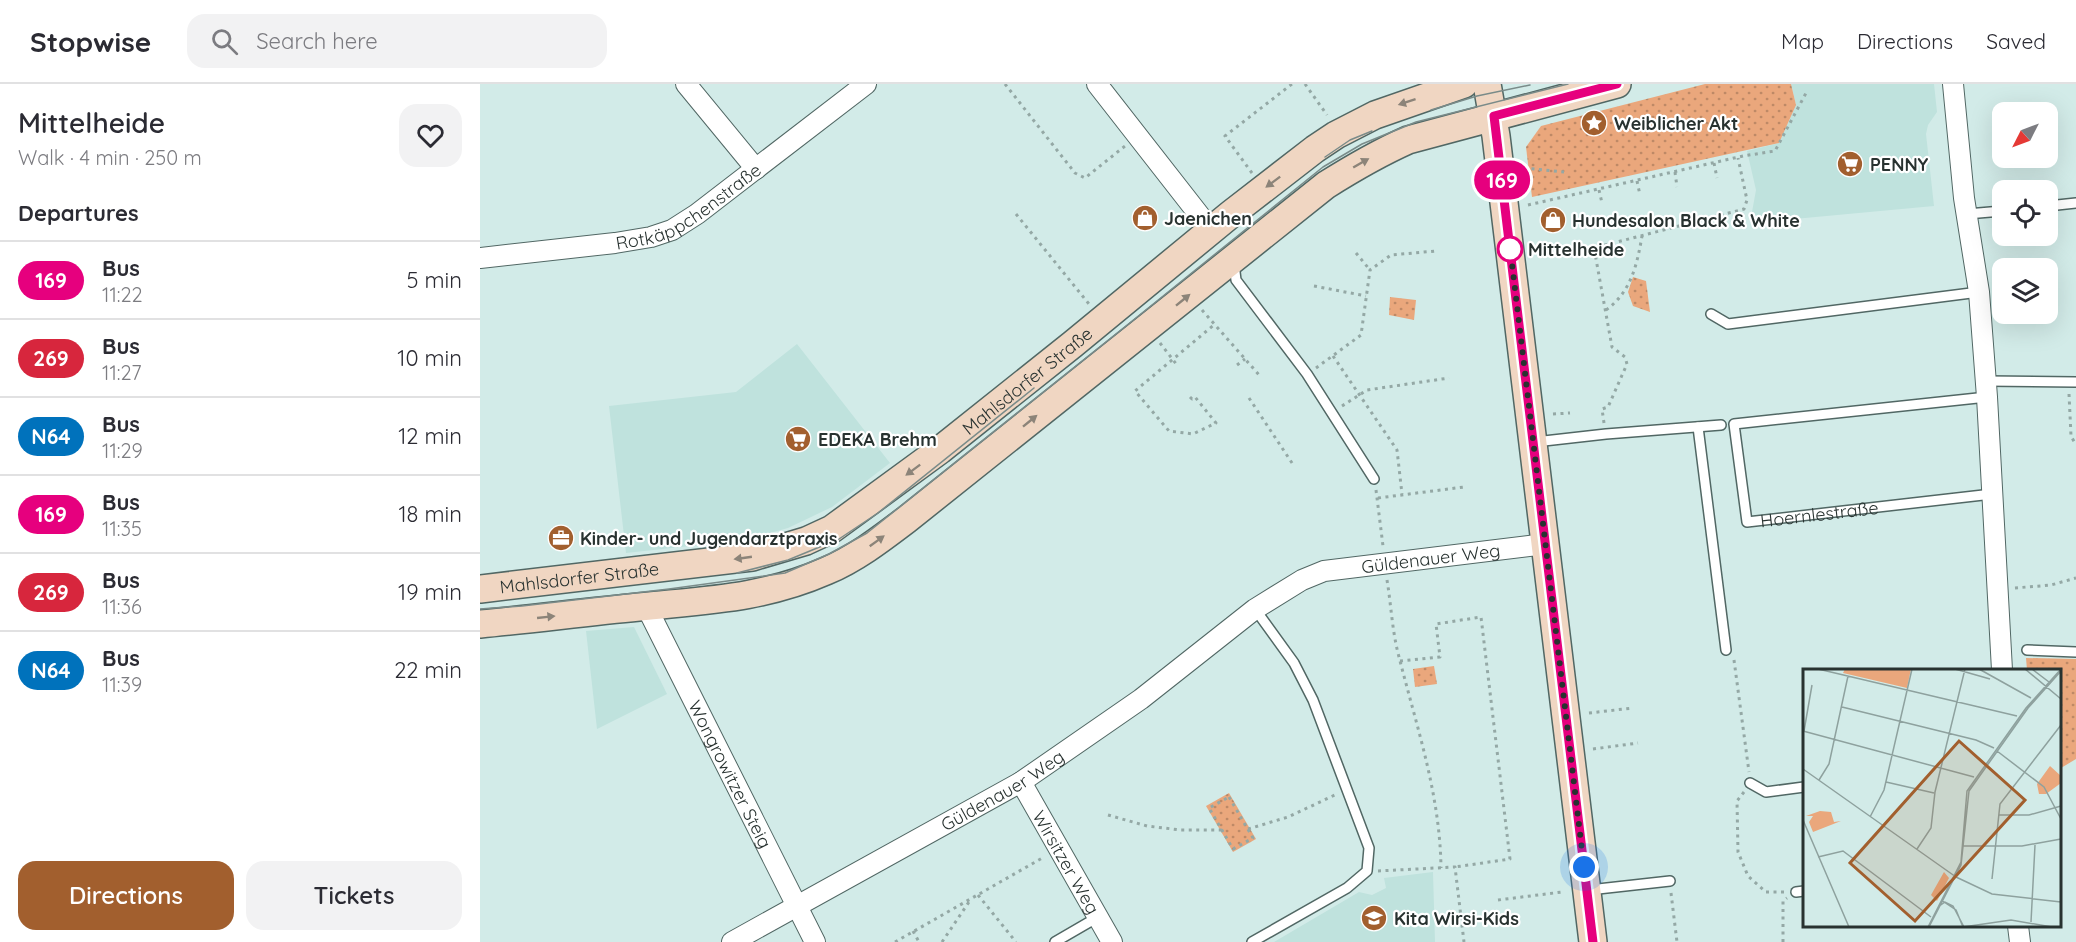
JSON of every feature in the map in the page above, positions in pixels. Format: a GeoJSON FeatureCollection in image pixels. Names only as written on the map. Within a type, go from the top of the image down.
{"type":"FeatureCollection","features":[{"type":"Feature","properties":{"kind":"main road","name":"Mahlsdorfer Straße"},"geometry":{"type":"LineString","coordinates":[[480,589],[752,557],[806,541],[832,529],[940,450],[1211,230],[1336,135],[1392,107],[1464,84]]}},
{"type":"Feature","properties":{"kind":"main road"},"geometry":{"type":"LineString","coordinates":[[1487,84],[1494,116],[1545,544],[1574,891],[1593,942]]}},
{"type":"Feature","properties":{"kind":"main road","name":"Mahlsdorfer Straße"},"geometry":{"type":"LineString","coordinates":[[480,624],[728,599],[765,592],[797,582],[852,558],[906,520],[1326,185],[1379,153],[1408,140],[1617,84]]}},
{"type":"Feature","properties":{"kind":"main road"},"geometry":{"type":"LineString","coordinates":[[1211,230],[1234,259]]}},
{"type":"Feature","properties":{"kind":"main road"},"geometry":{"type":"LineString","coordinates":[[641,571],[646,606]]}},
{"type":"Feature","properties":{"kind":"street"},"geometry":{"type":"LineString","coordinates":[[686,84],[756,169]]}},
{"type":"Feature","properties":{"kind":"street","name":"Rotkäppchenstraße"},"geometry":{"type":"LineString","coordinates":[[480,258],[615,243],[651,237],[672,230],[698,214],[866,84]]}},
{"type":"Feature","properties":{"kind":"street"},"geometry":{"type":"LineString","coordinates":[[1097,84],[1211,230]]}},
{"type":"Feature","properties":{"kind":"street"},"geometry":{"type":"LineString","coordinates":[[1953,84],[1967,214],[1979,292],[2002,669]]}},
{"type":"Feature","properties":{"kind":"street","name":"Güldenauer Weg"},"geometry":{"type":"LineString","coordinates":[[732,942],[1021,782],[1141,699],[1255,609],[1302,580],[1324,571],[1545,544]]}},
{"type":"Feature","properties":{"kind":"street","name":"Wongrowitzer Steig"},"geometry":{"type":"LineString","coordinates":[[646,606],[815,942]]}},
{"type":"Feature","properties":{"kind":"street","name":"Wirsitzer Weg"},"geometry":{"type":"LineString","coordinates":[[1021,782],[1112,942]]}},
{"type":"Feature","properties":{"kind":"street"},"geometry":{"type":"LineString","coordinates":[[2018,927],[2020,942]]}},
{"type":"Feature","properties":{"kind":"lane"},"geometry":{"type":"LineString","coordinates":[[2058,205],[2076,203]]}},
{"type":"Feature","properties":{"kind":"lane"},"geometry":{"type":"LineString","coordinates":[[1967,214],[1992,212]]}},
{"type":"Feature","properties":{"kind":"lane"},"geometry":{"type":"LineString","coordinates":[[1234,259],[1236,280],[1307,374],[1374,479]]}},
{"type":"Feature","properties":{"kind":"lane"},"geometry":{"type":"LineString","coordinates":[[1711,314],[1728,324],[1979,292]]}},
{"type":"Feature","properties":{"kind":"lane","name":"Hoernlestraße"},"geometry":{"type":"LineString","coordinates":[[1992,494],[1747,522],[1734,424],[1986,389],[2072,382]]}},
{"type":"Feature","properties":{"kind":"lane"},"geometry":{"type":"LineString","coordinates":[[1533,442],[1721,425]]}},
{"type":"Feature","properties":{"kind":"lane"},"geometry":{"type":"LineString","coordinates":[[1698,428],[1726,650]]}},
{"type":"Feature","properties":{"kind":"lane"},"geometry":{"type":"LineString","coordinates":[[1252,942],[1347,888],[1367,871],[1368,848],[1313,700],[1298,668],[1255,609]]}},
{"type":"Feature","properties":{"kind":"lane"},"geometry":{"type":"LineString","coordinates":[[2027,650],[2076,652]]}},
{"type":"Feature","properties":{"kind":"lane"},"geometry":{"type":"LineString","coordinates":[[1750,783],[1766,792],[1803,787]]}},
{"type":"Feature","properties":{"kind":"lane"},"geometry":{"type":"LineString","coordinates":[[1574,891],[1670,881]]}},
{"type":"Feature","properties":{"kind":"lane"},"geometry":{"type":"LineString","coordinates":[[1055,942],[1098,918]]}},
{"type":"Feature","properties":{"kind":"path"},"geometry":{"type":"LineString","coordinates":[[1005,84],[1075,173],[1085,178],[1126,145]]}},
{"type":"Feature","properties":{"kind":"path"},"geometry":{"type":"LineString","coordinates":[[1256,177],[1225,136],[1292,84]]}},
{"type":"Feature","properties":{"kind":"path"},"geometry":{"type":"LineString","coordinates":[[1305,84],[1331,121]]}},
{"type":"Feature","properties":{"kind":"path"},"geometry":{"type":"LineString","coordinates":[[1528,205],[1775,151],[1806,93]]}},
{"type":"Feature","properties":{"kind":"path"},"geometry":{"type":"LineString","coordinates":[[1606,434],[1602,409],[1608,407],[1627,364],[1625,357],[1612,347],[1594,248],[1744,209],[1747,200],[1738,158]]}},
{"type":"Feature","properties":{"kind":"path"},"geometry":{"type":"LineString","coordinates":[[1714,163],[1717,178]]}},
{"type":"Feature","properties":{"kind":"path"},"geometry":{"type":"LineString","coordinates":[[1524,168],[1564,172]]}},
{"type":"Feature","properties":{"kind":"path"},"geometry":{"type":"LineString","coordinates":[[1675,172],[1677,187]]}},
{"type":"Feature","properties":{"kind":"path"},"geometry":{"type":"LineString","coordinates":[[1637,181],[1640,195]]}},
{"type":"Feature","properties":{"kind":"path"},"geometry":{"type":"LineString","coordinates":[[1599,190],[1602,203]]}},
{"type":"Feature","properties":{"kind":"path"},"geometry":{"type":"LineString","coordinates":[[1016,214],[1092,308]]}},
{"type":"Feature","properties":{"kind":"path"},"geometry":{"type":"LineString","coordinates":[[1605,310],[1613,305],[1623,293],[1633,275],[1642,235]]}},
{"type":"Feature","properties":{"kind":"path"},"geometry":{"type":"LineString","coordinates":[[1307,374],[1361,334],[1370,270],[1390,255],[1436,251]]}},
{"type":"Feature","properties":{"kind":"path"},"geometry":{"type":"LineString","coordinates":[[1356,253],[1370,270]]}},
{"type":"Feature","properties":{"kind":"path"},"geometry":{"type":"LineString","coordinates":[[1314,286],[1366,296]]}},
{"type":"Feature","properties":{"kind":"path"},"geometry":{"type":"LineString","coordinates":[[1200,308],[1260,376]]}},
{"type":"Feature","properties":{"kind":"path"},"geometry":{"type":"LineString","coordinates":[[1190,397],[1192,399],[1195,397],[1216,423],[1193,434],[1169,431],[1135,391],[1215,324]]}},
{"type":"Feature","properties":{"kind":"path"},"geometry":{"type":"LineString","coordinates":[[1158,341],[1177,364]]}},
{"type":"Feature","properties":{"kind":"path"},"geometry":{"type":"LineString","coordinates":[[1333,356],[1397,450],[1402,494]]}},
{"type":"Feature","properties":{"kind":"path"},"geometry":{"type":"LineString","coordinates":[[1237,365],[1245,359]]}},
{"type":"Feature","properties":{"kind":"path"},"geometry":{"type":"LineString","coordinates":[[1333,412],[1367,390],[1449,378]]}},
{"type":"Feature","properties":{"kind":"path"},"geometry":{"type":"LineString","coordinates":[[2072,382],[2071,436],[2076,445]]}},
{"type":"Feature","properties":{"kind":"path"},"geometry":{"type":"LineString","coordinates":[[1249,399],[1294,466]]}},
{"type":"Feature","properties":{"kind":"path"},"geometry":{"type":"LineString","coordinates":[[1553,414],[1570,412]]}},
{"type":"Feature","properties":{"kind":"path"},"geometry":{"type":"LineString","coordinates":[[1374,479],[1383,547]]}},
{"type":"Feature","properties":{"kind":"path"},"geometry":{"type":"LineString","coordinates":[[1378,498],[1464,487]]}},
{"type":"Feature","properties":{"kind":"path"},"geometry":{"type":"LineString","coordinates":[[2007,589],[2050,585],[2076,578]]}},
{"type":"Feature","properties":{"kind":"path"},"geometry":{"type":"LineString","coordinates":[[1387,580],[1400,660],[1430,770],[1440,838],[1441,868]]}},
{"type":"Feature","properties":{"kind":"path"},"geometry":{"type":"LineString","coordinates":[[1367,871],[1455,867],[1510,860],[1481,617],[1436,624],[1440,657],[1400,660]]}},
{"type":"Feature","properties":{"kind":"path"},"geometry":{"type":"LineString","coordinates":[[1726,650],[1734,655],[1750,783],[1737,801],[1738,852],[1748,876],[1766,892],[1800,891]]}},
{"type":"Feature","properties":{"kind":"path"},"geometry":{"type":"LineString","coordinates":[[1589,713],[1633,708]]}},
{"type":"Feature","properties":{"kind":"path"},"geometry":{"type":"LineString","coordinates":[[1593,749],[1638,743]]}},
{"type":"Feature","properties":{"kind":"path"},"geometry":{"type":"LineString","coordinates":[[1248,829],[1288,817],[1346,789]]}},
{"type":"Feature","properties":{"kind":"path"},"geometry":{"type":"LineString","coordinates":[[1229,797],[1248,829],[1253,837],[1233,849],[1209,808],[1229,797]]}},
{"type":"Feature","properties":{"kind":"path"},"geometry":{"type":"LineString","coordinates":[[1108,815],[1147,826],[1181,830],[1223,830]]}},
{"type":"Feature","properties":{"kind":"path"},"geometry":{"type":"LineString","coordinates":[[895,942],[1048,855]]}},
{"type":"Feature","properties":{"kind":"path"},"geometry":{"type":"LineString","coordinates":[[1455,867],[1464,942]]}},
{"type":"Feature","properties":{"kind":"path"},"geometry":{"type":"LineString","coordinates":[[1670,881],[1677,942]]}},
{"type":"Feature","properties":{"kind":"path"},"geometry":{"type":"LineString","coordinates":[[1498,900],[1574,891]]}},
{"type":"Feature","properties":{"kind":"path"},"geometry":{"type":"LineString","coordinates":[[1783,942],[1783,901],[1800,891]]}},
{"type":"Feature","properties":{"kind":"path"},"geometry":{"type":"LineString","coordinates":[[978,895],[1016,942]]}},
{"type":"Feature","properties":{"kind":"path"},"geometry":{"type":"LineString","coordinates":[[942,942],[972,898]]}},
{"type":"Feature","properties":{"kind":"path"},"geometry":{"type":"LineString","coordinates":[[913,931],[919,942]]}},
{"type":"Feature","properties":{"kind":"shaded area"},"geometry":{"type":"Polygon","coordinates":[[[1705,84],[1791,84],[1796,105],[1779,143],[1532,197],[1526,147],[1541,126],[1705,84]]]}},
{"type":"Feature","properties":{"kind":"shaded area"},"geometry":{"type":"Polygon","coordinates":[[[1791,84],[1934,84],[1937,112],[1928,125],[1926,134],[1934,206],[1750,223],[1756,190],[1747,151],[1779,143],[1796,105],[1791,84]]]}},
{"type":"Feature","properties":{"kind":"shaded area"},"geometry":{"type":"Polygon","coordinates":[[[1633,277],[1646,281],[1650,312],[1633,306],[1628,292],[1633,277]]]}},
{"type":"Feature","properties":{"kind":"shaded area"},"geometry":{"type":"Polygon","coordinates":[[[1390,297],[1416,300],[1414,320],[1389,315],[1390,297]]]}},
{"type":"Feature","properties":{"kind":"shaded area"},"geometry":{"type":"Polygon","coordinates":[[[797,344],[890,463],[832,507],[788,528],[745,540],[626,553],[609,406],[736,392],[797,344]]]}},
{"type":"Feature","properties":{"kind":"shaded area"},"geometry":{"type":"Polygon","coordinates":[[[634,627],[667,694],[597,729],[586,631],[634,627]]]}},
{"type":"Feature","properties":{"kind":"shaded area"},"geometry":{"type":"Polygon","coordinates":[[[2026,658],[2076,659],[2076,759],[2061,768],[2061,669],[2027,669],[2026,658]]]}},
{"type":"Feature","properties":{"kind":"shaded area"},"geometry":{"type":"Polygon","coordinates":[[[1434,666],[1437,684],[1415,687],[1413,669],[1434,666]]]}},
{"type":"Feature","properties":{"kind":"shaded area"},"geometry":{"type":"Polygon","coordinates":[[[1229,793],[1256,839],[1233,852],[1206,806],[1229,793]]]}},
{"type":"Feature","properties":{"kind":"shaded area","name":"Kita Wirsi-Kids"},"geometry":{"type":"Polygon","coordinates":[[[1433,872],[1435,942],[1274,942],[1359,892],[1372,895],[1386,888],[1384,878],[1433,872]]]}},
{"type":"Feature","properties":{"kind":"tram line"},"geometry":{"type":"LineString","coordinates":[[480,609],[669,589],[785,573],[829,554],[867,533],[1323,167],[1362,144],[1416,122],[1568,84]]}},
{"type":"Feature","properties":{"kind":"tram line"},"geometry":{"type":"LineString","coordinates":[[1431,110],[1477,96],[1530,85]]}},
{"type":"Feature","properties":{"kind":"tram line"},"geometry":{"type":"LineString","coordinates":[[1325,157],[1350,140],[1372,131]]}},
{"type":"Feature","properties":{"kind":"tram line"},"geometry":{"type":"LineString","coordinates":[[737,573],[788,560],[839,539],[878,513],[1034,388]]}},
{"type":"Feature","properties":{"kind":"bus line","name":"169"},"geometry":{"type":"LineString","coordinates":[[1593,942],[1494,116],[1617,84]]}},
{"type":"Feature","properties":{"kind":"place","name":"Weiblicher Akt"},"geometry":{"type":"Point","coordinates":[1594,123]}},
{"type":"Feature","properties":{"kind":"place","name":"PENNY"},"geometry":{"type":"Point","coordinates":[1850,164]}},
{"type":"Feature","properties":{"kind":"place","name":"Jaenichen"},"geometry":{"type":"Point","coordinates":[1145,218]}},
{"type":"Feature","properties":{"kind":"place","name":"Hundesalon Black & White"},"geometry":{"type":"Point","coordinates":[1553,220]}},
{"type":"Feature","properties":{"kind":"place","name":"Mittelheide"},"geometry":{"type":"Point","coordinates":[1510,249]}},
{"type":"Feature","properties":{"kind":"place","name":"EDEKA Brehm"},"geometry":{"type":"Point","coordinates":[798,439]}},
{"type":"Feature","properties":{"kind":"place","name":"Kinder- und Jugendarztpraxis"},"geometry":{"type":"Point","coordinates":[561,538]}},
{"type":"Feature","properties":{"kind":"place","name":"Kita Wirsi-Kids"},"geometry":{"type":"Point","coordinates":[1374,918]}},
{"type":"Feature","properties":{"kind":"route"},"geometry":{"type":"LineString","coordinates":[[1510,249],[1510,247],[1584,867]]}}]}
